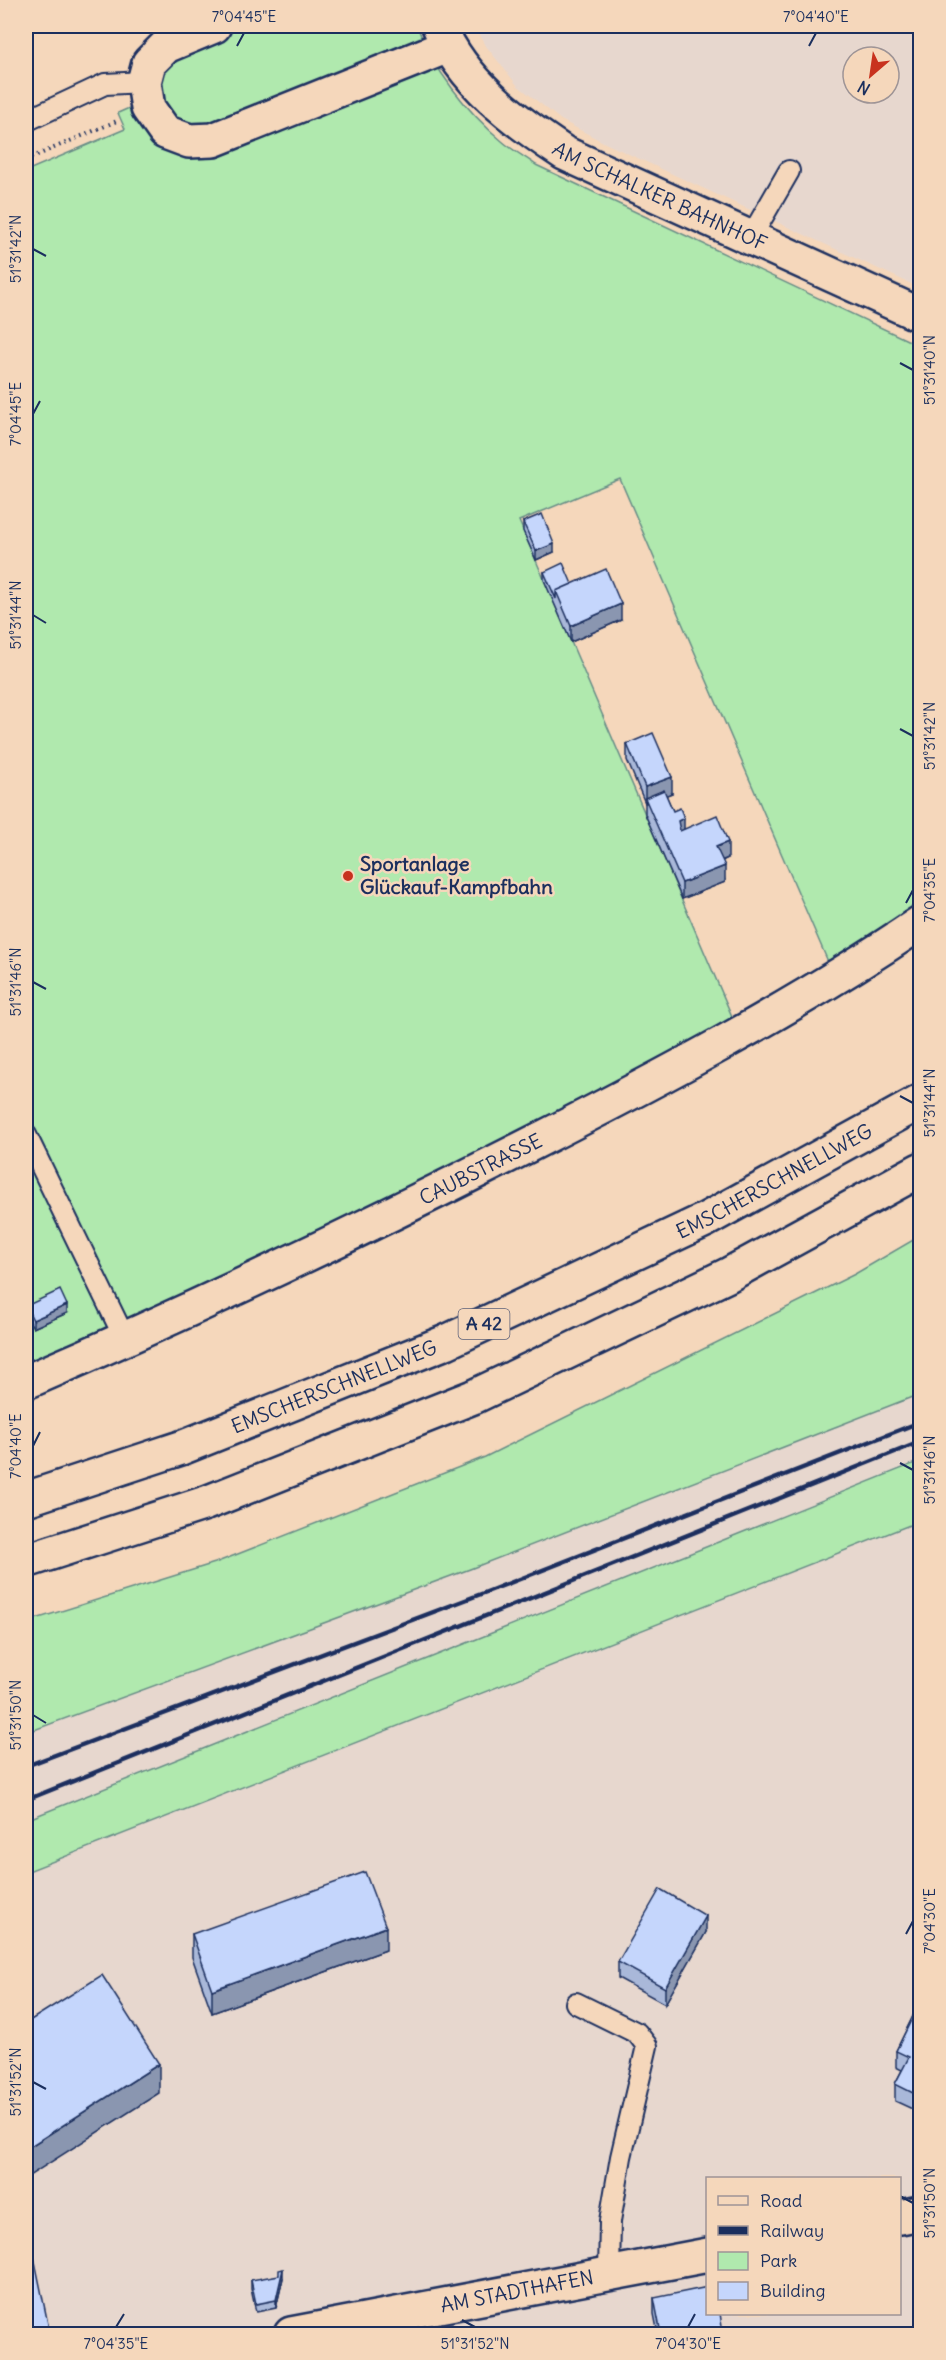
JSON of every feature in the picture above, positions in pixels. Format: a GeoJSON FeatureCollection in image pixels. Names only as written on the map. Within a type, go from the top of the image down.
{"type":"FeatureCollection","features":[{"type":"Feature","properties":{"kind":"main road"},"geometry":{"type":"LineString","coordinates":[[214,26],[166,46],[149,63],[146,95],[165,132],[189,141],[213,140],[443,36]]}},
{"type":"Feature","properties":{"kind":"main road","name":"AM SCHALKER BAHNHOF"},"geometry":{"type":"LineString","coordinates":[[443,36],[484,90],[522,125],[564,153],[921,315]]}},
{"type":"Feature","properties":{"kind":"main road","name":"CAUBSTRASSE"},"geometry":{"type":"LineString","coordinates":[[26,1382],[125,1339],[446,1188],[641,1088],[824,986],[921,923]]}},
{"type":"Feature","properties":{"kind":"main road","name":"EMSCHERSCHNELLWEG"},"geometry":{"type":"LineString","coordinates":[[26,1499],[181,1448],[446,1342],[705,1220],[921,1102]]}},
{"type":"Feature","properties":{"kind":"main road"},"geometry":{"type":"LineString","coordinates":[[26,1561],[206,1503],[473,1397],[728,1275],[921,1170]]}},
{"type":"Feature","properties":{"kind":"main road"},"geometry":{"type":"LineString","coordinates":[[901,2217],[921,2213]]}},
{"type":"Feature","properties":{"kind":"main road","name":"AM STADTHAFEN"},"geometry":{"type":"LineString","coordinates":[[291,2334],[706,2255]]}},
{"type":"Feature","properties":{"kind":"lane"},"geometry":{"type":"LineString","coordinates":[[26,121],[105,84],[146,95]]}},
{"type":"Feature","properties":{"kind":"lane"},"geometry":{"type":"LineString","coordinates":[[751,237],[789,171]]}},
{"type":"Feature","properties":{"kind":"lane"},"geometry":{"type":"LineString","coordinates":[[26,1135],[125,1339]]}},
{"type":"Feature","properties":{"kind":"lane"},"geometry":{"type":"LineString","coordinates":[[576,2003],[637,2033],[647,2046],[621,2157],[610,2221],[609,2274]]}},
{"type":"Feature","properties":{"kind":"path"},"geometry":{"type":"LineString","coordinates":[[26,160],[146,95]]}},
{"type":"Feature","properties":{"kind":"shaded area"},"geometry":{"type":"Polygon","coordinates":[[[474,26],[920,26],[920,288],[607,144],[561,120],[517,85],[486,46],[474,26]]]}},
{"type":"Feature","properties":{"kind":"shaded area"},"geometry":{"type":"Polygon","coordinates":[[[920,1394],[920,1461],[26,1820],[26,1733],[470,1569],[920,1394]]]}},
{"type":"Feature","properties":{"kind":"shaded area"},"geometry":{"type":"Polygon","coordinates":[[[920,1520],[920,2334],[26,2334],[26,1872],[920,1520]]]}},
{"type":"Feature","properties":{"kind":"green space"},"geometry":{"type":"Polygon","coordinates":[[[215,26],[417,26],[441,73],[464,103],[502,141],[536,165],[920,346],[920,904],[829,964],[620,479],[519,521],[734,1021],[443,1180],[26,1371],[26,171],[125,129],[118,113],[145,101],[145,82],[215,26]]]}},
{"type":"Feature","properties":{"kind":"green space"},"geometry":{"type":"Polygon","coordinates":[[[920,1236],[920,1394],[470,1569],[26,1733],[26,1622],[215,1563],[485,1457],[855,1274],[920,1236]]]}},
{"type":"Feature","properties":{"kind":"green space"},"geometry":{"type":"Polygon","coordinates":[[[920,1461],[920,1521],[26,1872],[26,1820],[920,1461]]]}},
{"type":"Feature","properties":{"kind":"building"},"geometry":{"type":"Polygon","coordinates":[[[542,514],[554,544],[536,551],[523,522],[542,514]]]}},
{"type":"Feature","properties":{"kind":"building"},"geometry":{"type":"Polygon","coordinates":[[[563,563],[572,584],[556,591],[556,599],[544,572],[563,563]]]}},
{"type":"Feature","properties":{"kind":"building"},"geometry":{"type":"Polygon","coordinates":[[[606,569],[621,604],[571,626],[556,591],[606,569]]]}},
{"type":"Feature","properties":{"kind":"building"},"geometry":{"type":"Polygon","coordinates":[[[653,733],[672,777],[645,787],[627,744],[653,733]]]}},
{"type":"Feature","properties":{"kind":"building"},"geometry":{"type":"Polygon","coordinates":[[[664,790],[673,811],[680,808],[684,818],[678,821],[680,831],[717,815],[728,842],[716,847],[725,866],[682,883],[645,798],[664,790]]]}},
{"type":"Feature","properties":{"kind":"building"},"geometry":{"type":"Polygon","coordinates":[[[60,1290],[67,1305],[33,1320],[26,1306],[60,1290]]]}},
{"type":"Feature","properties":{"kind":"building"},"geometry":{"type":"Polygon","coordinates":[[[365,1872],[386,1927],[212,1990],[192,1934],[365,1872]]]}},
{"type":"Feature","properties":{"kind":"building"},"geometry":{"type":"Polygon","coordinates":[[[660,1889],[706,1916],[665,1988],[618,1962],[660,1889]]]}},
{"type":"Feature","properties":{"kind":"building"},"geometry":{"type":"Polygon","coordinates":[[[102,1975],[159,2064],[26,2149],[26,2023],[102,1975]]]}},
{"type":"Feature","properties":{"kind":"building"},"geometry":{"type":"Polygon","coordinates":[[[921,2000],[921,2097],[895,2084],[909,2057],[896,2051],[921,2000]]]}},
{"type":"Feature","properties":{"kind":"building"},"geometry":{"type":"Polygon","coordinates":[[[32,2247],[49,2329],[26,2334],[26,2249],[32,2247]]]}},
{"type":"Feature","properties":{"kind":"building"},"geometry":{"type":"Polygon","coordinates":[[[283,2269],[276,2300],[256,2304],[251,2280],[279,2275],[279,2270],[283,2269]]]}},
{"type":"Feature","properties":{"kind":"building"},"geometry":{"type":"Polygon","coordinates":[[[706,2287],[706,2315],[720,2315],[723,2334],[661,2334],[654,2298],[706,2287]]]}},
{"type":"Feature","properties":{"kind":"railway"},"geometry":{"type":"LineString","coordinates":[[26,1766],[489,1591],[920,1422]]}},
{"type":"Feature","properties":{"kind":"railway"},"geometry":{"type":"LineString","coordinates":[[26,1800],[920,1442]]}},
{"type":"Feature","properties":{"kind":"place","name":"Sportanlage Glückauf-Kampfbahn"},"geometry":{"type":"Point","coordinates":[348,876]}}]}
